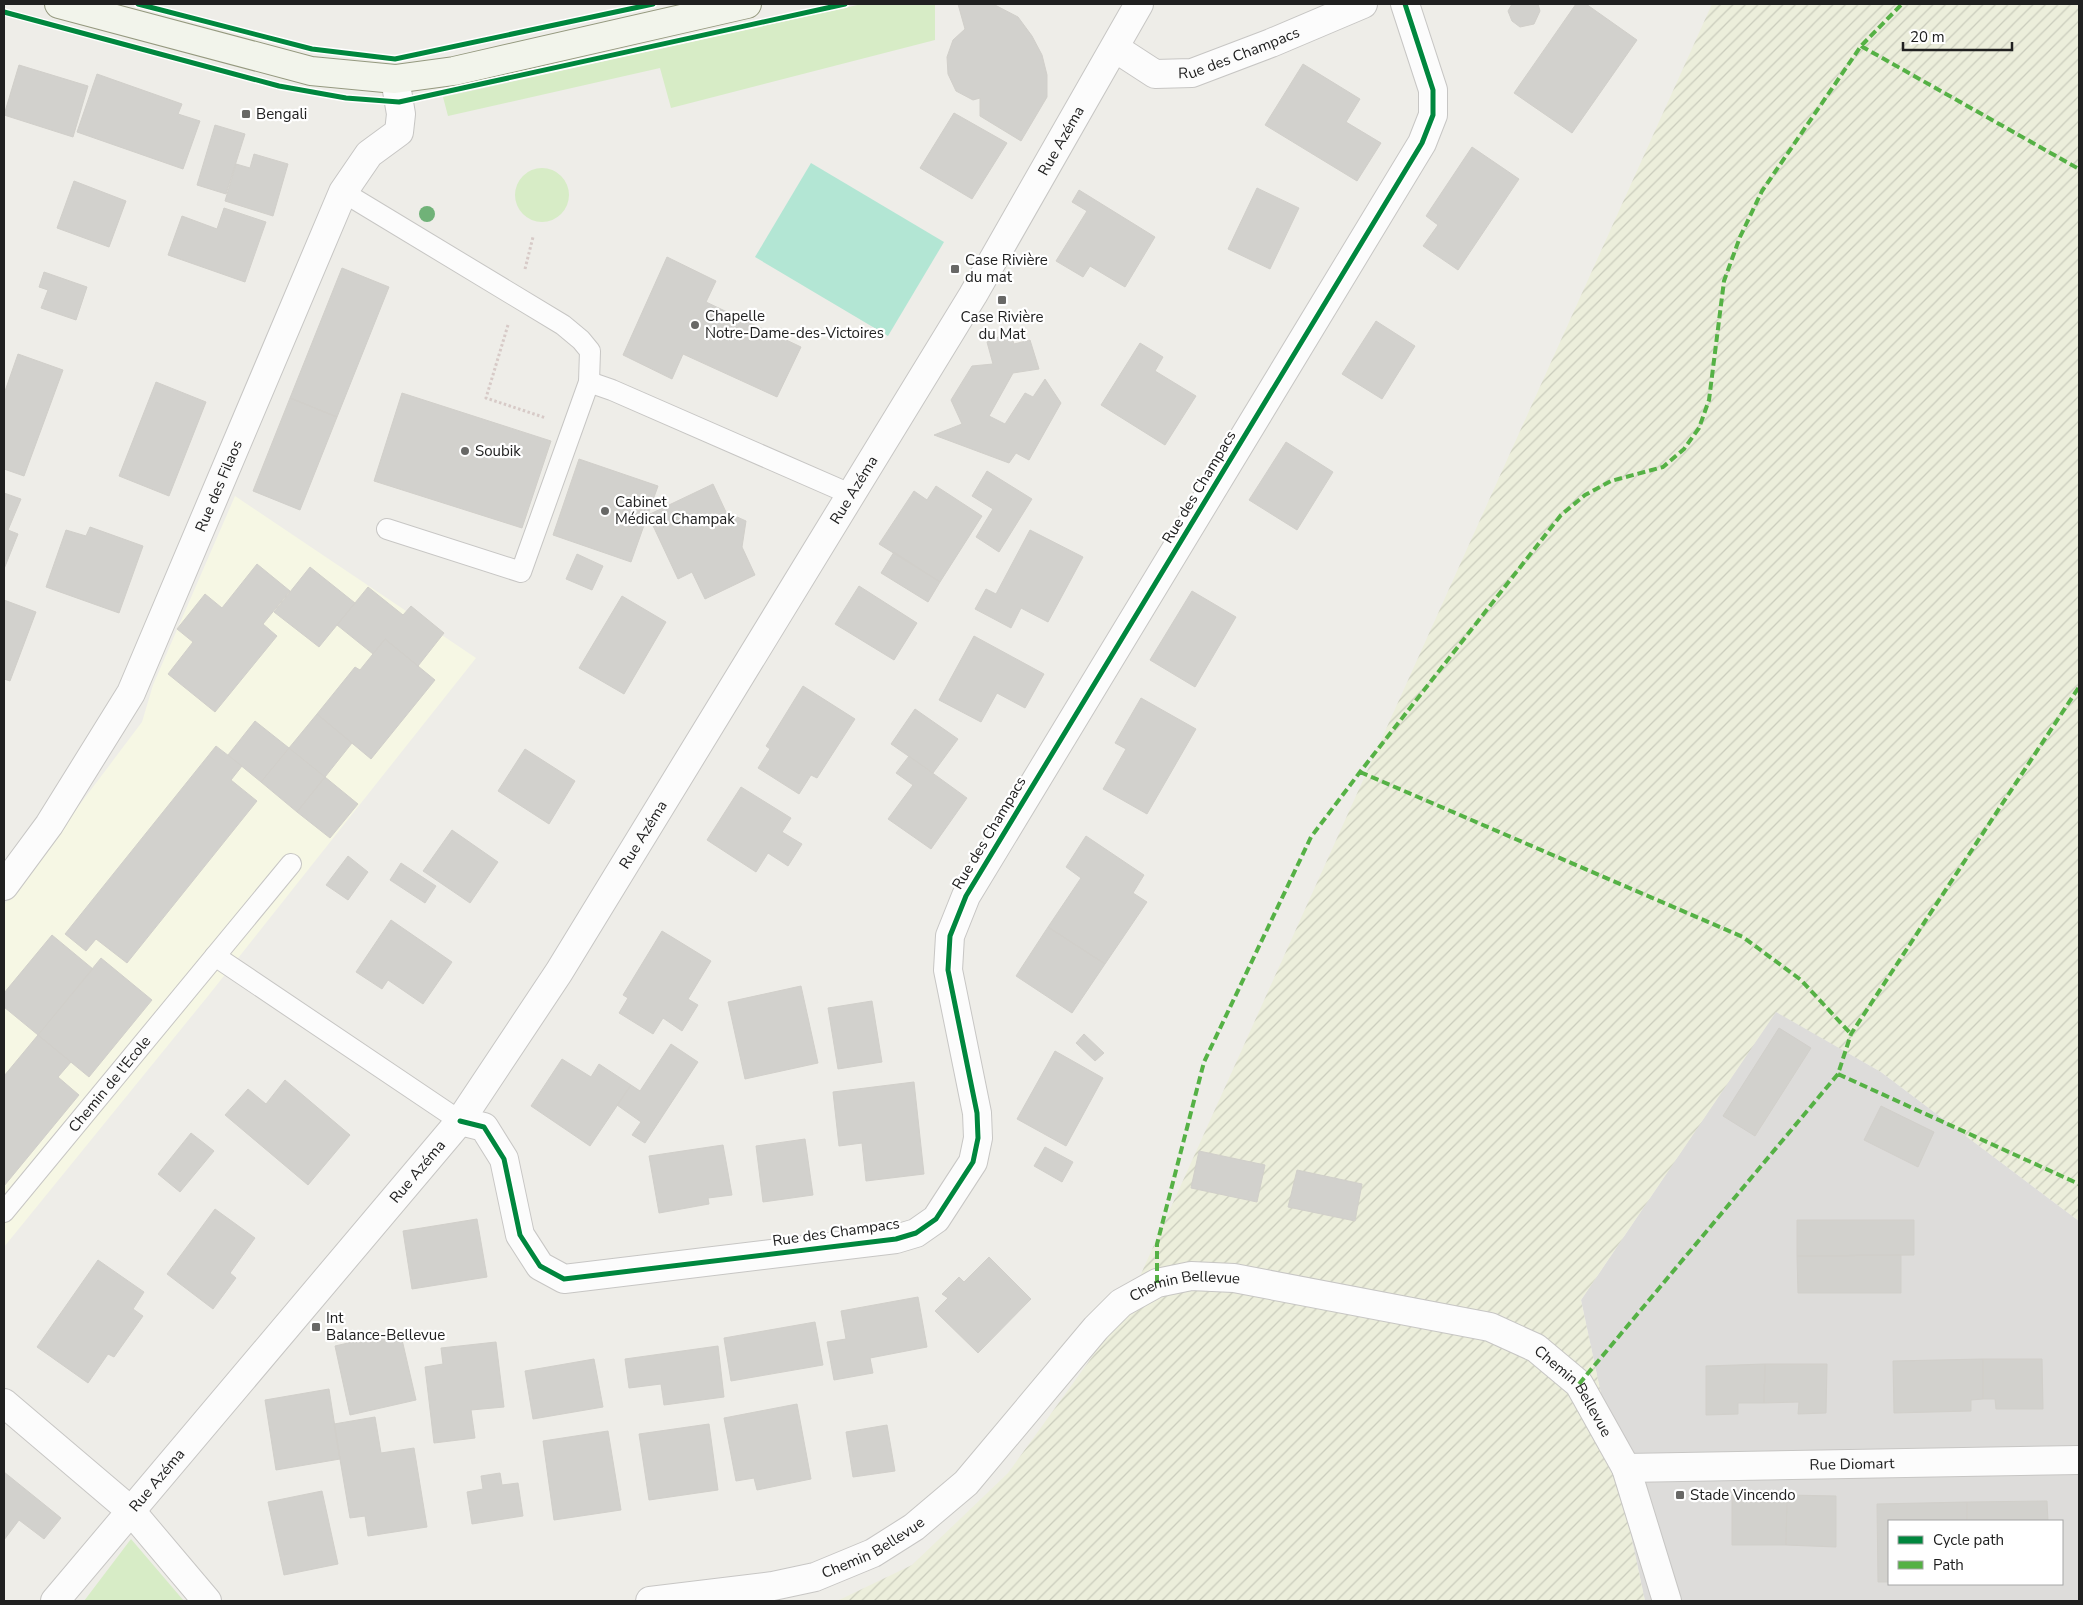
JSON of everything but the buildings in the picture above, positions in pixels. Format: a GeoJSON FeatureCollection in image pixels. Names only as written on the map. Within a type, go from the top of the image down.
{"type":"FeatureCollection","features":[{"type":"Feature","properties":{"kind":"main road"},"geometry":{"type":"LineString","coordinates":[[59,4],[311,71],[395,79],[454,71],[747,4]]}},
{"type":"Feature","properties":{"kind":"street","name":"Rue Azéma"},"geometry":{"type":"LineString","coordinates":[[55,1601],[460,1121],[559,972],[982,280],[1139,4]]}},
{"type":"Feature","properties":{"kind":"street","name":"Rue des Champacs"},"geometry":{"type":"LineString","coordinates":[[1115,48],[1155,74],[1192,73],[1272,43],[1363,4]]}},
{"type":"Feature","properties":{"kind":"street","name":"Rue des Champacs"},"geometry":{"type":"LineString","coordinates":[[460,1121],[484,1127],[504,1159],[520,1235],[540,1266],[564,1279],[896,1239],[916,1233],[936,1219],[973,1162],[978,1138],[976,1113],[948,970],[950,936],[966,896],[1422,143],[1433,115],[1433,90],[1405,4]]}},
{"type":"Feature","properties":{"kind":"street","name":"Rue des Filaos"},"geometry":{"type":"LineString","coordinates":[[4,886],[48,825],[131,694],[343,192],[369,154],[399,132],[401,114],[395,79]]}},
{"type":"Feature","properties":{"kind":"street","name":"Chemin Bellevue"},"geometry":{"type":"LineString","coordinates":[[650,1601],[814,1577],[873,1553],[914,1528],[966,1483],[1096,1328],[1121,1303],[1157,1283],[1191,1276],[1234,1278],[1490,1327],[1536,1348],[1579,1384],[1626,1468],[1667,1601]]}},
{"type":"Feature","properties":{"kind":"street"},"geometry":{"type":"LineString","coordinates":[[4,1403],[131,1511],[207,1601]]}},
{"type":"Feature","properties":{"kind":"street","name":"Rue Diomart"},"geometry":{"type":"LineString","coordinates":[[1626,1468],[2079,1460]]}},
{"type":"Feature","properties":{"kind":"lane"},"geometry":{"type":"LineString","coordinates":[[343,192],[563,325],[581,340],[590,351],[589,382],[521,572],[387,529]]}},
{"type":"Feature","properties":{"kind":"lane"},"geometry":{"type":"LineString","coordinates":[[589,382],[612,390],[850,494]]}},
{"type":"Feature","properties":{"kind":"lane","name":"Chemin de l'Ecole"},"geometry":{"type":"LineString","coordinates":[[4,1212],[292,864]]}},
{"type":"Feature","properties":{"kind":"lane"},"geometry":{"type":"LineString","coordinates":[[215,956],[460,1121]]}},
{"type":"Feature","properties":{"kind":"path"},"geometry":{"type":"LineString","coordinates":[[527,263],[533,237]]}},
{"type":"Feature","properties":{"kind":"path"},"geometry":{"type":"LineString","coordinates":[[517,297],[486,398],[573,427]]}},
{"type":"Feature","properties":{"kind":"shaded area"},"geometry":{"type":"Polygon","coordinates":[[[1712,4],[2079,4],[2079,1221],[1881,1072],[1776,1012],[1581,1300],[1645,1601],[837,1601],[912,1565],[1008,1473],[1123,1314],[1712,4]]]}},
{"type":"Feature","properties":{"kind":"shaded area"},"geometry":{"type":"Polygon","coordinates":[[[235,496],[476,658],[208,996],[4,1247],[4,905],[142,722],[153,685],[235,496]]]}},
{"type":"Feature","properties":{"kind":"shaded area"},"geometry":{"type":"Polygon","coordinates":[[[1776,1011],[1881,1072],[2079,1221],[2079,1601],[1645,1601],[1581,1300],[1776,1011]]]}},
{"type":"Feature","properties":{"kind":"green space"},"geometry":{"type":"Polygon","coordinates":[[[862,4],[935,4],[935,40],[671,108],[660,68],[448,116],[443,97],[862,4]]]}},
{"type":"Feature","properties":{"kind":"green space"},"geometry":{"type":"Polygon","coordinates":[[[811,163],[944,242],[888,336],[755,257],[811,163]]]}},
{"type":"Feature","properties":{"kind":"green space"},"geometry":{"type":"Polygon","coordinates":[[[537,168],[547,168],[557,172],[565,180],[569,195],[565,210],[557,218],[547,222],[537,222],[527,218],[519,210],[515,200],[515,190],[519,180],[527,172],[537,168]]]}},
{"type":"Feature","properties":{"kind":"green space"},"geometry":{"type":"Polygon","coordinates":[[[131,1539],[184,1601],[84,1601],[131,1539]]]}},
{"type":"Feature","properties":{"kind":"marked path"},"geometry":{"type":"LineString","coordinates":[[1157,1283],[1157,1244],[1204,1062],[1311,837],[1561,515],[1585,495],[1611,481],[1663,467],[1684,449],[1699,428],[1709,400],[1724,281],[1740,237],[1762,191],[1861,46],[1902,4]]}},
{"type":"Feature","properties":{"kind":"marked path"},"geometry":{"type":"LineString","coordinates":[[1861,46],[2079,169]]}},
{"type":"Feature","properties":{"kind":"marked path"},"geometry":{"type":"LineString","coordinates":[[1579,1384],[1838,1074],[1851,1034],[2079,687]]}},
{"type":"Feature","properties":{"kind":"marked path"},"geometry":{"type":"LineString","coordinates":[[1360,772],[1743,937],[1801,980],[1851,1034]]}},
{"type":"Feature","properties":{"kind":"marked path"},"geometry":{"type":"LineString","coordinates":[[1838,1074],[2079,1184]]}},
{"type":"Feature","properties":{"kind":"cycle path"},"geometry":{"type":"LineString","coordinates":[[138,4],[312,49],[395,59],[653,4]]}},
{"type":"Feature","properties":{"kind":"cycle path"},"geometry":{"type":"LineString","coordinates":[[4,12],[279,86],[346,98],[399,102],[845,4]]}},
{"type":"Feature","properties":{"kind":"cycle path"},"geometry":{"type":"LineString","coordinates":[[460,1121],[484,1127],[504,1159],[520,1235],[540,1266],[564,1279],[896,1239],[916,1233],[936,1219],[973,1162],[978,1138],[977,1113],[948,970],[950,936],[966,896],[1422,143],[1433,115],[1433,90],[1405,4]]}},
{"type":"Feature","properties":{"kind":"place","name":"Bengali"},"geometry":{"type":"Point","coordinates":[246,114]}},
{"type":"Feature","properties":{"kind":"place","name":"Case Rivière du mat"},"geometry":{"type":"Point","coordinates":[955,269]}},
{"type":"Feature","properties":{"kind":"place","name":"Case Rivière du Mat"},"geometry":{"type":"Point","coordinates":[1002,300]}},
{"type":"Feature","properties":{"kind":"place","name":"Chapelle Notre-Dame-des-Victoires"},"geometry":{"type":"Point","coordinates":[695,325]}},
{"type":"Feature","properties":{"kind":"place","name":"Soubik"},"geometry":{"type":"Point","coordinates":[465,451]}},
{"type":"Feature","properties":{"kind":"place","name":"Cabinet Médical Champak"},"geometry":{"type":"Point","coordinates":[605,511]}},
{"type":"Feature","properties":{"kind":"place","name":"Int Balance-Bellevue"},"geometry":{"type":"Point","coordinates":[316,1327]}},
{"type":"Feature","properties":{"kind":"place","name":"Stade Vincendo"},"geometry":{"type":"Point","coordinates":[1680,1495]}}]}
